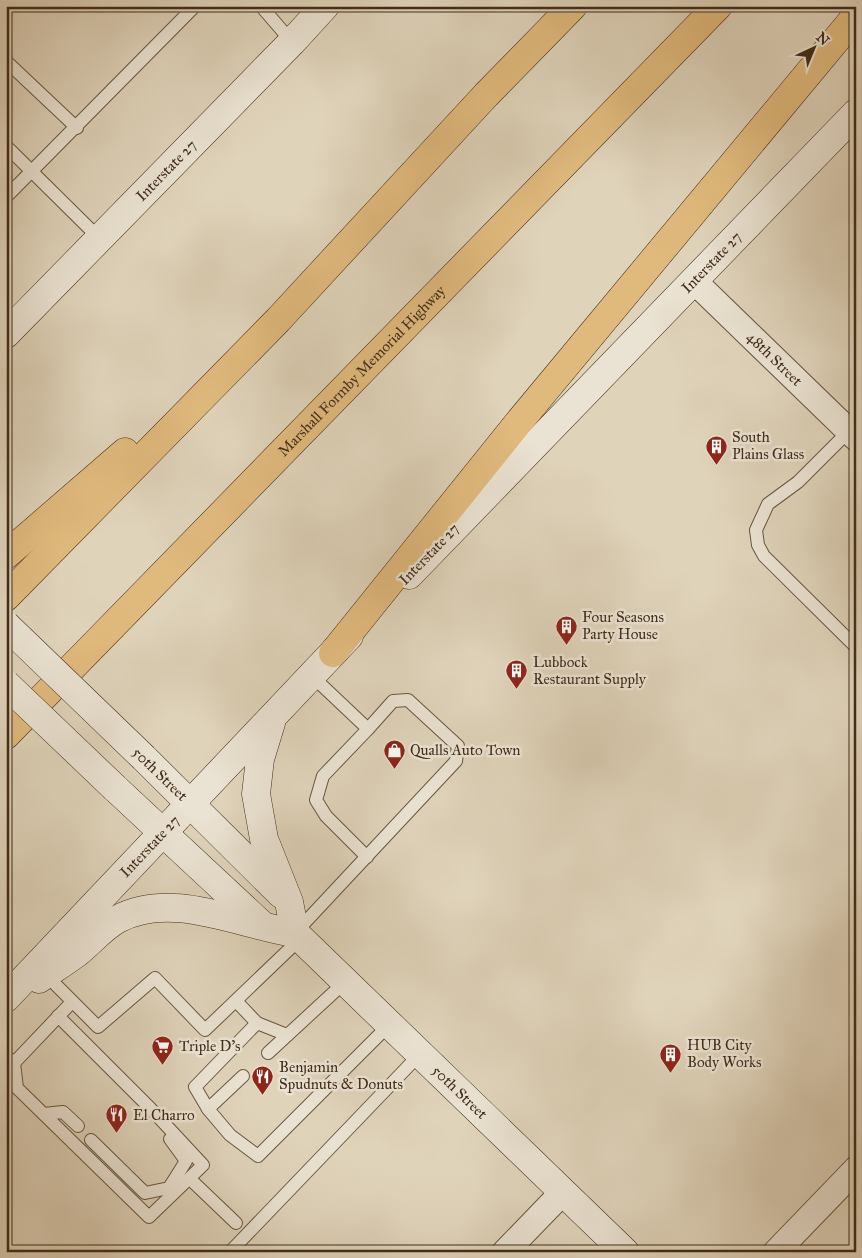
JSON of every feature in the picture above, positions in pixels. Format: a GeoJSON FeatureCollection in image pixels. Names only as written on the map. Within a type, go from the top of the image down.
{"type":"FeatureCollection","features":[{"type":"Feature","properties":{"kind":"highway"},"geometry":{"type":"LineString","coordinates":[[6,597],[278,320],[486,95],[573,6]]}},
{"type":"Feature","properties":{"kind":"highway","name":"Marshall Formby Memorial Highway"},"geometry":{"type":"LineString","coordinates":[[6,735],[718,6]]}},
{"type":"Feature","properties":{"kind":"highway"},"geometry":{"type":"LineString","coordinates":[[332,653],[518,423],[856,16]]}},
{"type":"Feature","properties":{"kind":"highway"},"geometry":{"type":"LineString","coordinates":[[6,555],[278,320]]}},
{"type":"Feature","properties":{"kind":"main road","name":"Interstate 27"},"geometry":{"type":"LineString","coordinates":[[6,334],[98,237],[292,42],[325,6]]}},
{"type":"Feature","properties":{"kind":"main road","name":"Interstate 27"},"geometry":{"type":"LineString","coordinates":[[6,999],[332,653],[856,113]]}},
{"type":"Feature","properties":{"kind":"main road"},"geometry":{"type":"LineString","coordinates":[[6,311],[78,258]]}},
{"type":"Feature","properties":{"kind":"main road","name":"50th Street"},"geometry":{"type":"LineString","coordinates":[[6,625],[289,902]]}},
{"type":"Feature","properties":{"kind":"main road"},"geometry":{"type":"LineString","coordinates":[[6,684],[266,929]]}},
{"type":"Feature","properties":{"kind":"main road"},"geometry":{"type":"LineString","coordinates":[[6,999],[78,953],[118,919],[131,914],[173,907],[220,915],[297,936],[289,902],[264,839],[256,794],[260,759],[275,714]]}},
{"type":"Feature","properties":{"kind":"main road","name":"50th Street"},"geometry":{"type":"LineString","coordinates":[[297,936],[626,1252]]}},
{"type":"Feature","properties":{"kind":"street","name":"48th Street"},"geometry":{"type":"LineString","coordinates":[[694,282],[852,434]]}},
{"type":"Feature","properties":{"kind":"street"},"geometry":{"type":"LineString","coordinates":[[776,1252],[856,1169]]}},
{"type":"Feature","properties":{"kind":"street"},"geometry":{"type":"LineString","coordinates":[[505,1252],[563,1192]]}},
{"type":"Feature","properties":{"kind":"lane"},"geometry":{"type":"LineString","coordinates":[[6,197],[77,128],[195,6]]}},
{"type":"Feature","properties":{"kind":"lane"},"geometry":{"type":"LineString","coordinates":[[261,6],[292,42]]}},
{"type":"Feature","properties":{"kind":"lane"},"geometry":{"type":"LineString","coordinates":[[6,61],[77,128]]}},
{"type":"Feature","properties":{"kind":"lane"},"geometry":{"type":"LineString","coordinates":[[6,146],[98,237]]}},
{"type":"Feature","properties":{"kind":"lane"},"geometry":{"type":"LineString","coordinates":[[852,434],[798,482],[768,504],[756,530],[758,545],[764,556],[856,647]]}},
{"type":"Feature","properties":{"kind":"lane"},"geometry":{"type":"LineString","coordinates":[[312,676],[368,729]]}},
{"type":"Feature","properties":{"kind":"lane"},"geometry":{"type":"LineString","coordinates":[[45,974],[98,1027],[155,978],[205,1030],[236,1001],[297,936],[456,761],[458,746],[408,700],[393,702],[322,776],[316,800],[326,816],[367,857]]}},
{"type":"Feature","properties":{"kind":"lane"},"geometry":{"type":"LineString","coordinates":[[268,1053],[345,982]]}},
{"type":"Feature","properties":{"kind":"lane"},"geometry":{"type":"LineString","coordinates":[[236,1001],[257,1023],[287,1035]]}},
{"type":"Feature","properties":{"kind":"lane"},"geometry":{"type":"LineString","coordinates":[[58,1016],[150,1108],[203,1165],[149,1216],[17,1088],[10,1059],[72,1002]]}},
{"type":"Feature","properties":{"kind":"lane"},"geometry":{"type":"LineString","coordinates":[[257,1023],[195,1087],[208,1109],[230,1135],[258,1156],[389,1025]]}},
{"type":"Feature","properties":{"kind":"lane"},"geometry":{"type":"LineString","coordinates":[[230,1252],[420,1054]]}},
{"type":"Feature","properties":{"kind":"lane"},"geometry":{"type":"LineString","coordinates":[[208,1109],[243,1076]]}},
{"type":"Feature","properties":{"kind":"lane"},"geometry":{"type":"LineString","coordinates":[[91,1140],[145,1194],[169,1188],[186,1161],[151,1118],[150,1108]]}},
{"type":"Feature","properties":{"kind":"lane"},"geometry":{"type":"LineString","coordinates":[[44,1114],[63,1112],[78,1126]]}},
{"type":"Feature","properties":{"kind":"lane"},"geometry":{"type":"LineString","coordinates":[[190,1179],[236,1223]]}},
{"type":"Feature","properties":{"kind":"place","name":"South Plains Glass"},"geometry":{"type":"Point","coordinates":[716,465]}},
{"type":"Feature","properties":{"kind":"place","name":"Four Seasons Party House"},"geometry":{"type":"Point","coordinates":[566,645]}},
{"type":"Feature","properties":{"kind":"place","name":"Lubbock Restaurant Supply"},"geometry":{"type":"Point","coordinates":[517,690]}},
{"type":"Feature","properties":{"kind":"place","name":"Qualls Auto Town"},"geometry":{"type":"Point","coordinates":[394,769]}},
{"type":"Feature","properties":{"kind":"place","name":"Triple D's"},"geometry":{"type":"Point","coordinates":[163,1065]}},
{"type":"Feature","properties":{"kind":"place","name":"HUB City Body Works"},"geometry":{"type":"Point","coordinates":[671,1073]}},
{"type":"Feature","properties":{"kind":"place","name":"Benjamin Spudnuts & Donuts"},"geometry":{"type":"Point","coordinates":[263,1095]}},
{"type":"Feature","properties":{"kind":"place","name":"El Charro"},"geometry":{"type":"Point","coordinates":[117,1134]}}]}
